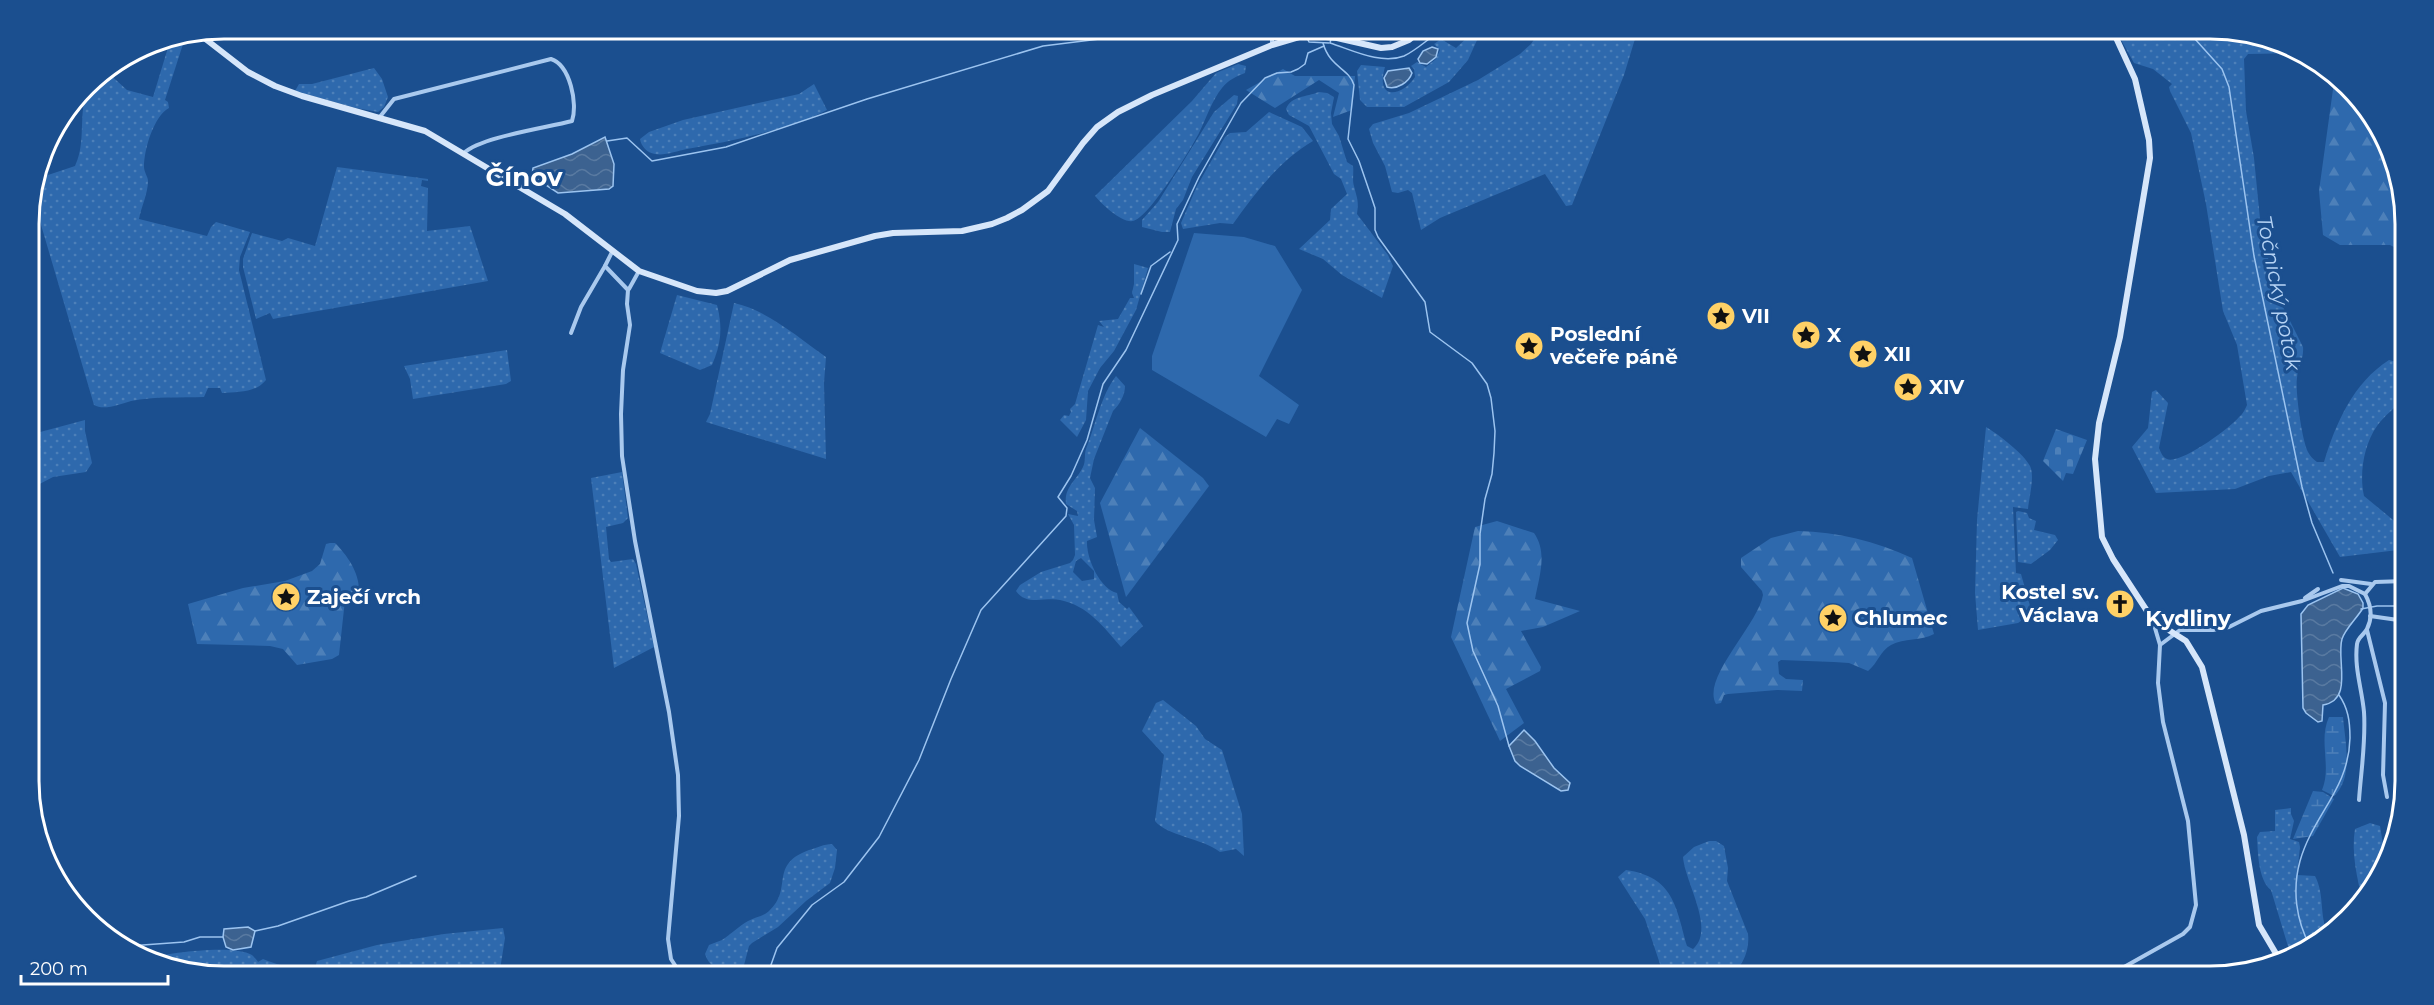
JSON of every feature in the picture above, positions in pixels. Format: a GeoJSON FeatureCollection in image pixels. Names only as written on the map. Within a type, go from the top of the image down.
{"type":"FeatureCollection","features":[{"type":"Feature","properties":{"kind":"street"},"geometry":{"type":"LineString","coordinates":[[1272,39],[1272,45]]}},
{"type":"Feature","properties":{"kind":"street"},"geometry":{"type":"LineString","coordinates":[[207,40],[248,72],[275,86],[425,131],[565,214],[639,271],[697,291],[716,294],[728,291],[790,260],[875,236],[893,233],[962,231],[992,224],[1022,210],[1048,191],[1097,127],[1118,112],[1152,95],[1272,45],[1292,39]]}},
{"type":"Feature","properties":{"kind":"street"},"geometry":{"type":"LineString","coordinates":[[1340,39],[1381,48],[1392,47],[1410,39]]}},
{"type":"Feature","properties":{"kind":"street"},"geometry":{"type":"LineString","coordinates":[[2117,39],[2135,78],[2149,140],[2150,158],[2120,337],[2099,423],[2095,459],[2102,537],[2113,559],[2152,618],[2160,645],[2158,662],[2161,702],[2172,759],[2188,821],[2196,905],[2190,927],[2175,940],[2127,966]]}},
{"type":"Feature","properties":{"kind":"street"},"geometry":{"type":"LineString","coordinates":[[379,118],[394,99],[550,59],[559,64],[570,85],[575,103],[572,121],[492,140],[470,147],[464,153]]}},
{"type":"Feature","properties":{"kind":"street"},"geometry":{"type":"LineString","coordinates":[[570,333],[581,307],[612,252]]}},
{"type":"Feature","properties":{"kind":"street"},"geometry":{"type":"LineString","coordinates":[[605,266],[628,290]]}},
{"type":"Feature","properties":{"kind":"street"},"geometry":{"type":"LineString","coordinates":[[639,271],[628,290],[630,325],[623,370],[622,456],[667,700],[678,775],[679,816],[668,939],[671,959],[676,966]]}},
{"type":"Feature","properties":{"kind":"street"},"geometry":{"type":"LineString","coordinates":[[2341,580],[2371,584],[2381,580],[2395,581]]}},
{"type":"Feature","properties":{"kind":"street"},"geometry":{"type":"LineString","coordinates":[[2365,594],[2371,584]]}},
{"type":"Feature","properties":{"kind":"street"},"geometry":{"type":"LineString","coordinates":[[2160,645],[2180,630],[2213,630],[2229,627],[2261,611],[2302,601],[2342,586],[2349,586],[2365,594],[2369,601],[2370,616],[2367,629],[2385,703],[2383,775],[2387,796]]}},
{"type":"Feature","properties":{"kind":"street"},"geometry":{"type":"LineString","coordinates":[[2302,601],[2318,589]]}},
{"type":"Feature","properties":{"kind":"street"},"geometry":{"type":"LineString","coordinates":[[2370,616],[2395,620]]}},
{"type":"Feature","properties":{"kind":"street"},"geometry":{"type":"LineString","coordinates":[[2152,618],[2191,647],[2202,667],[2244,835],[2259,925],[2275,954]]}},
{"type":"Feature","properties":{"kind":"street"},"geometry":{"type":"LineString","coordinates":[[2358,800],[2364,730],[2356,652],[2357,640],[2367,629]]}},
{"type":"Feature","properties":{"kind":"green space"},"geometry":{"type":"Polygon","coordinates":[[[1063,39],[1086,39],[1070,41],[1063,39]]]}},
{"type":"Feature","properties":{"kind":"green space"},"geometry":{"type":"Polygon","coordinates":[[[1441,39],[1456,48],[1466,39],[1477,39],[1468,60],[1449,82],[1404,107],[1367,107],[1360,100],[1357,71],[1361,65],[1385,67],[1383,78],[1386,90],[1397,92],[1415,77],[1411,66],[1417,62],[1426,67],[1436,59],[1440,50],[1434,44],[1441,39]]]}},
{"type":"Feature","properties":{"kind":"green space"},"geometry":{"type":"Polygon","coordinates":[[[1534,39],[1635,39],[1624,75],[1572,205],[1566,206],[1545,174],[1440,218],[1421,230],[1412,193],[1408,190],[1392,192],[1385,166],[1373,143],[1369,129],[1373,124],[1409,113],[1478,80],[1520,54],[1534,39]]]}},
{"type":"Feature","properties":{"kind":"green space"},"geometry":{"type":"Polygon","coordinates":[[[2121,39],[2234,41],[2258,45],[2280,53],[2248,54],[2244,59],[2246,111],[2254,158],[2261,229],[2277,295],[2303,347],[2298,370],[2297,393],[2303,437],[2313,459],[2317,462],[2324,462],[2340,419],[2356,392],[2376,369],[2389,360],[2395,362],[2395,407],[2377,426],[2369,441],[2362,478],[2364,496],[2395,522],[2395,550],[2340,557],[2291,472],[2269,476],[2235,489],[2156,493],[2132,447],[2148,428],[2152,392],[2156,390],[2168,403],[2159,448],[2167,459],[2182,457],[2216,437],[2242,414],[2247,405],[2237,345],[2223,311],[2206,204],[2191,133],[2170,91],[2169,87],[2172,84],[2153,69],[2134,63],[2121,39]]]}},
{"type":"Feature","properties":{"kind":"green space"},"geometry":{"type":"Polygon","coordinates":[[[183,44],[165,100],[169,108],[154,125],[146,151],[144,167],[148,186],[139,219],[207,236],[216,222],[250,232],[240,257],[239,270],[266,380],[246,391],[222,393],[220,388],[208,388],[204,397],[149,398],[98,407],[94,405],[39,218],[45,176],[75,166],[81,141],[84,104],[112,77],[127,90],[153,97],[168,48],[183,44]]]}},
{"type":"Feature","properties":{"kind":"green space"},"geometry":{"type":"Polygon","coordinates":[[[1238,64],[1246,66],[1245,73],[1224,85],[1218,93],[1199,133],[1169,182],[1149,209],[1133,221],[1128,221],[1102,204],[1095,196],[1192,101],[1216,73],[1238,64]]]}},
{"type":"Feature","properties":{"kind":"green space"},"geometry":{"type":"Polygon","coordinates":[[[374,68],[382,79],[388,97],[384,107],[378,112],[295,91],[299,84],[312,84],[374,68]]]}},
{"type":"Feature","properties":{"kind":"green space"},"geometry":{"type":"Polygon","coordinates":[[[1283,69],[1295,76],[1355,76],[1352,110],[1333,117],[1339,93],[1319,80],[1275,108],[1246,90],[1283,69]]]}},
{"type":"Feature","properties":{"kind":"green space"},"geometry":{"type":"Polygon","coordinates":[[[814,84],[827,110],[778,129],[662,154],[649,152],[640,139],[649,132],[683,120],[799,94],[814,84]]]}},
{"type":"Feature","properties":{"kind":"green space"},"geometry":{"type":"Polygon","coordinates":[[[2333,86],[2364,121],[2385,165],[2393,200],[2395,248],[2390,245],[2340,245],[2323,235],[2319,191],[2333,86]]]}},
{"type":"Feature","properties":{"kind":"green space"},"geometry":{"type":"Polygon","coordinates":[[[1319,92],[1334,97],[1331,113],[1332,124],[1339,136],[1347,162],[1353,166],[1353,184],[1358,202],[1357,214],[1388,255],[1393,266],[1382,298],[1342,275],[1323,259],[1299,249],[1330,220],[1331,209],[1347,194],[1341,179],[1334,174],[1309,126],[1289,115],[1286,109],[1295,99],[1319,92]]]}},
{"type":"Feature","properties":{"kind":"green space"},"geometry":{"type":"Polygon","coordinates":[[[1234,95],[1238,96],[1237,104],[1192,177],[1183,200],[1176,209],[1170,232],[1142,227],[1142,220],[1158,202],[1214,112],[1234,95]]]}},
{"type":"Feature","properties":{"kind":"green space"},"geometry":{"type":"Polygon","coordinates":[[[1269,112],[1302,127],[1313,141],[1279,168],[1259,189],[1233,224],[1220,223],[1183,229],[1181,223],[1197,186],[1225,137],[1230,133],[1246,132],[1269,112]]]}},
{"type":"Feature","properties":{"kind":"green space"},"geometry":{"type":"Polygon","coordinates":[[[337,167],[428,179],[428,181],[422,180],[421,186],[428,188],[427,231],[470,226],[488,281],[273,319],[270,313],[256,319],[243,267],[243,259],[252,233],[282,241],[288,238],[315,246],[337,167]]]}},
{"type":"Feature","properties":{"kind":"green space"},"geometry":{"type":"Polygon","coordinates":[[[1194,233],[1244,237],[1275,246],[1302,290],[1259,376],[1299,405],[1289,424],[1277,419],[1266,437],[1152,370],[1152,356],[1194,233]]]}},
{"type":"Feature","properties":{"kind":"green space"},"geometry":{"type":"Polygon","coordinates":[[[1134,264],[1148,268],[1136,310],[1114,351],[1100,368],[1088,391],[1086,420],[1077,437],[1060,420],[1064,415],[1069,416],[1070,409],[1075,404],[1098,325],[1104,327],[1099,321],[1118,319],[1130,298],[1134,298],[1132,293],[1134,264]]]}},
{"type":"Feature","properties":{"kind":"green space"},"geometry":{"type":"Polygon","coordinates":[[[677,295],[717,305],[720,336],[717,350],[712,365],[700,370],[660,353],[677,295]]]}},
{"type":"Feature","properties":{"kind":"green space"},"geometry":{"type":"Polygon","coordinates":[[[734,303],[770,318],[826,357],[824,383],[826,459],[706,422],[710,414],[734,303]]]}},
{"type":"Feature","properties":{"kind":"green space"},"geometry":{"type":"Polygon","coordinates":[[[507,350],[511,381],[506,384],[413,399],[410,379],[404,366],[507,350]]]}},
{"type":"Feature","properties":{"kind":"green space"},"geometry":{"type":"Polygon","coordinates":[[[1116,376],[1125,389],[1122,399],[1113,411],[1094,459],[1090,478],[1095,488],[1094,520],[1097,537],[1087,541],[1087,548],[1095,572],[1105,586],[1117,593],[1119,602],[1127,609],[1129,607],[1143,626],[1121,647],[1094,618],[1079,607],[1054,599],[1030,600],[1020,596],[1016,591],[1020,585],[1041,572],[1073,560],[1075,555],[1074,525],[1068,514],[1078,516],[1077,511],[1066,504],[1067,493],[1084,465],[1086,449],[1102,402],[1116,376]],[[1081,558],[1076,561],[1073,572],[1082,581],[1094,579],[1094,571],[1081,558]]]}},
{"type":"Feature","properties":{"kind":"green space"},"geometry":{"type":"Polygon","coordinates":[[[85,420],[92,463],[86,472],[53,477],[39,484],[39,432],[85,420]]]}},
{"type":"Feature","properties":{"kind":"green space"},"geometry":{"type":"Polygon","coordinates":[[[1986,427],[2017,450],[2027,461],[2031,470],[2032,481],[2028,509],[2013,507],[2016,573],[2021,574],[2032,613],[2018,623],[1978,630],[1975,593],[1977,520],[1986,427]]]}},
{"type":"Feature","properties":{"kind":"green space"},"geometry":{"type":"Polygon","coordinates":[[[1140,428],[1203,478],[1209,486],[1126,597],[1100,503],[1140,428]]]}},
{"type":"Feature","properties":{"kind":"green space"},"geometry":{"type":"Polygon","coordinates":[[[2056,429],[2087,440],[2073,474],[2066,473],[2063,481],[2043,461],[2056,429]]]}},
{"type":"Feature","properties":{"kind":"green space"},"geometry":{"type":"Polygon","coordinates":[[[622,472],[628,518],[623,523],[606,527],[609,559],[611,562],[633,559],[636,564],[654,647],[614,668],[591,478],[622,472]]]}},
{"type":"Feature","properties":{"kind":"green space"},"geometry":{"type":"Polygon","coordinates":[[[2016,512],[2027,513],[2029,518],[2036,521],[2034,530],[2055,535],[2058,540],[2050,550],[2031,564],[2018,562],[2016,512]]]}},
{"type":"Feature","properties":{"kind":"green space"},"geometry":{"type":"Polygon","coordinates":[[[1497,521],[1534,533],[1538,541],[1542,557],[1535,599],[1580,611],[1543,627],[1521,631],[1541,667],[1540,671],[1506,689],[1524,723],[1500,741],[1451,637],[1475,527],[1497,521]]]}},
{"type":"Feature","properties":{"kind":"green space"},"geometry":{"type":"Polygon","coordinates":[[[1798,531],[1856,538],[1912,558],[1934,634],[1891,645],[1884,650],[1868,671],[1849,663],[1781,660],[1778,662],[1779,674],[1786,679],[1803,680],[1802,691],[1777,690],[1728,694],[1724,695],[1721,703],[1716,704],[1714,693],[1716,680],[1759,607],[1763,595],[1741,567],[1741,558],[1771,538],[1798,531]]]}},
{"type":"Feature","properties":{"kind":"green space"},"geometry":{"type":"Polygon","coordinates":[[[335,543],[352,564],[359,590],[345,600],[339,655],[332,659],[297,665],[283,649],[270,646],[197,644],[188,604],[243,588],[285,581],[312,571],[320,564],[326,544],[335,543]]]}},
{"type":"Feature","properties":{"kind":"green space"},"geometry":{"type":"Polygon","coordinates":[[[1163,700],[1196,726],[1205,739],[1222,750],[1242,814],[1244,856],[1236,849],[1220,852],[1204,843],[1168,830],[1155,821],[1164,755],[1142,731],[1156,703],[1163,700]]]}},
{"type":"Feature","properties":{"kind":"green space"},"geometry":{"type":"Polygon","coordinates":[[[2329,717],[2343,717],[2347,759],[2344,779],[2334,796],[2322,790],[2326,772],[2325,735],[2329,717]]]}},
{"type":"Feature","properties":{"kind":"green space"},"geometry":{"type":"Polygon","coordinates":[[[2313,791],[2323,792],[2334,799],[2313,836],[2293,839],[2313,791]]]}},
{"type":"Feature","properties":{"kind":"green space"},"geometry":{"type":"Polygon","coordinates":[[[2291,808],[2294,821],[2290,839],[2299,842],[2300,847],[2297,875],[2315,876],[2320,891],[2325,926],[2289,948],[2271,890],[2263,880],[2258,858],[2257,837],[2260,832],[2275,831],[2275,810],[2291,808]]]}},
{"type":"Feature","properties":{"kind":"green space"},"geometry":{"type":"Polygon","coordinates":[[[2370,823],[2380,826],[2383,845],[2376,863],[2360,888],[2355,866],[2355,829],[2370,823]]]}},
{"type":"Feature","properties":{"kind":"green space"},"geometry":{"type":"Polygon","coordinates":[[[1709,841],[1716,841],[1724,846],[1728,868],[1727,881],[1748,934],[1748,947],[1744,960],[1739,966],[1661,966],[1645,919],[1618,877],[1626,870],[1654,879],[1663,887],[1676,907],[1687,946],[1693,949],[1699,941],[1700,918],[1683,857],[1694,847],[1709,841]]]}},
{"type":"Feature","properties":{"kind":"green space"},"geometry":{"type":"Polygon","coordinates":[[[832,844],[837,850],[830,883],[778,927],[752,943],[749,946],[744,966],[714,966],[711,964],[705,954],[709,945],[722,940],[748,921],[767,913],[780,894],[785,870],[789,863],[797,856],[823,845],[832,844]]]}},
{"type":"Feature","properties":{"kind":"green space"},"geometry":{"type":"Polygon","coordinates":[[[503,928],[505,938],[501,966],[308,966],[316,965],[317,961],[377,945],[444,934],[503,928]]]}},
{"type":"Feature","properties":{"kind":"green space"},"geometry":{"type":"Polygon","coordinates":[[[230,950],[252,955],[258,962],[263,959],[283,966],[212,966],[163,955],[230,950]]]}},
{"type":"Feature","properties":{"kind":"water"},"geometry":{"type":"Polygon","coordinates":[[[1432,47],[1438,49],[1436,57],[1427,64],[1420,63],[1418,59],[1423,51],[1432,47]]]}},
{"type":"Feature","properties":{"kind":"water"},"geometry":{"type":"Polygon","coordinates":[[[1409,68],[1412,73],[1405,82],[1399,86],[1387,87],[1384,78],[1388,71],[1409,68]]]}},
{"type":"Feature","properties":{"kind":"water"},"geometry":{"type":"Polygon","coordinates":[[[605,137],[614,164],[613,186],[609,189],[558,193],[532,176],[533,168],[572,154],[605,137]]]}},
{"type":"Feature","properties":{"kind":"water"},"geometry":{"type":"Polygon","coordinates":[[[2343,588],[2358,594],[2363,608],[2342,639],[2342,678],[2338,695],[2332,702],[2323,705],[2322,721],[2318,722],[2303,708],[2301,614],[2308,605],[2343,588]]]}},
{"type":"Feature","properties":{"kind":"water"},"geometry":{"type":"Polygon","coordinates":[[[1524,730],[1535,741],[1554,768],[1570,783],[1568,790],[1561,791],[1515,761],[1509,746],[1524,730]]]}},
{"type":"Feature","properties":{"kind":"water"},"geometry":{"type":"Polygon","coordinates":[[[248,927],[255,931],[251,947],[233,950],[226,947],[223,937],[224,929],[248,927]]]}},
{"type":"Feature","properties":{"kind":"waterway"},"geometry":{"type":"LineString","coordinates":[[607,141],[627,138],[652,161],[726,147],[867,99],[1043,46],[1099,39]]}},
{"type":"Feature","properties":{"kind":"waterway","name":"Točnický potok"},"geometry":{"type":"LineString","coordinates":[[1331,39],[1330,43],[1386,59],[1404,56],[1429,39]]}},
{"type":"Feature","properties":{"kind":"waterway","name":"Točnický potok"},"geometry":{"type":"LineString","coordinates":[[2195,39],[2222,69],[2229,87],[2254,256],[2302,487],[2312,523],[2333,573]]}},
{"type":"Feature","properties":{"kind":"waterway"},"geometry":{"type":"LineString","coordinates":[[1308,40],[1309,42],[1329,43]]}},
{"type":"Feature","properties":{"kind":"waterway"},"geometry":{"type":"LineString","coordinates":[[1323,43],[1330,58],[1352,79],[1354,85],[1348,139],[1359,161],[1375,208],[1375,230],[1378,237],[1425,302],[1430,332],[1472,363],[1487,384],[1491,398],[1495,431],[1492,474],[1485,499],[1480,534],[1480,564],[1467,623],[1473,651],[1498,706],[1509,746]]}},
{"type":"Feature","properties":{"kind":"waterway"},"geometry":{"type":"LineString","coordinates":[[771,966],[777,948],[812,905],[844,882],[879,837],[919,760],[981,610],[1066,516],[1067,508],[1058,497],[1071,476],[1087,440],[1103,384],[1126,350],[1178,240],[1177,224],[1199,177],[1241,103],[1265,78],[1298,69],[1305,64],[1308,53],[1324,46]]}},
{"type":"Feature","properties":{"kind":"waterway"},"geometry":{"type":"LineString","coordinates":[[1141,294],[1151,266],[1170,252]]}},
{"type":"Feature","properties":{"kind":"waterway"},"geometry":{"type":"LineString","coordinates":[[2361,609],[2395,606]]}},
{"type":"Feature","properties":{"kind":"waterway","name":"Točnický potok"},"geometry":{"type":"LineString","coordinates":[[2306,938],[2297,905],[2296,883],[2306,845],[2337,787],[2348,756],[2349,720],[2345,705],[2339,695]]}},
{"type":"Feature","properties":{"kind":"waterway"},"geometry":{"type":"LineString","coordinates":[[255,931],[278,926],[366,897],[416,876]]}},
{"type":"Feature","properties":{"kind":"waterway"},"geometry":{"type":"LineString","coordinates":[[139,945],[184,942],[200,937],[223,937]]}},
{"type":"Feature","properties":{"kind":"place","name":"VII"},"geometry":{"type":"Point","coordinates":[1721,316]}},
{"type":"Feature","properties":{"kind":"place","name":"X"},"geometry":{"type":"Point","coordinates":[1806,335]}},
{"type":"Feature","properties":{"kind":"place","name":"Poslední večeře páně"},"geometry":{"type":"Point","coordinates":[1529,346]}},
{"type":"Feature","properties":{"kind":"place","name":"XII"},"geometry":{"type":"Point","coordinates":[1863,354]}},
{"type":"Feature","properties":{"kind":"place","name":"XIV"},"geometry":{"type":"Point","coordinates":[1908,387]}},
{"type":"Feature","properties":{"kind":"place","name":"Zaječí vrch"},"geometry":{"type":"Point","coordinates":[286,597]}},
{"type":"Feature","properties":{"kind":"place","name":"Kostel sv. Václava"},"geometry":{"type":"Point","coordinates":[2120,604]}},
{"type":"Feature","properties":{"kind":"place","name":"Chlumec"},"geometry":{"type":"Point","coordinates":[1833,618]}},
{"type":"Feature","properties":{"kind":"district","name":"Čínov"},"geometry":{"type":"Point","coordinates":[524,177]}},
{"type":"Feature","properties":{"kind":"district","name":"Kydliny"},"geometry":{"type":"Point","coordinates":[2188,618]}}]}
